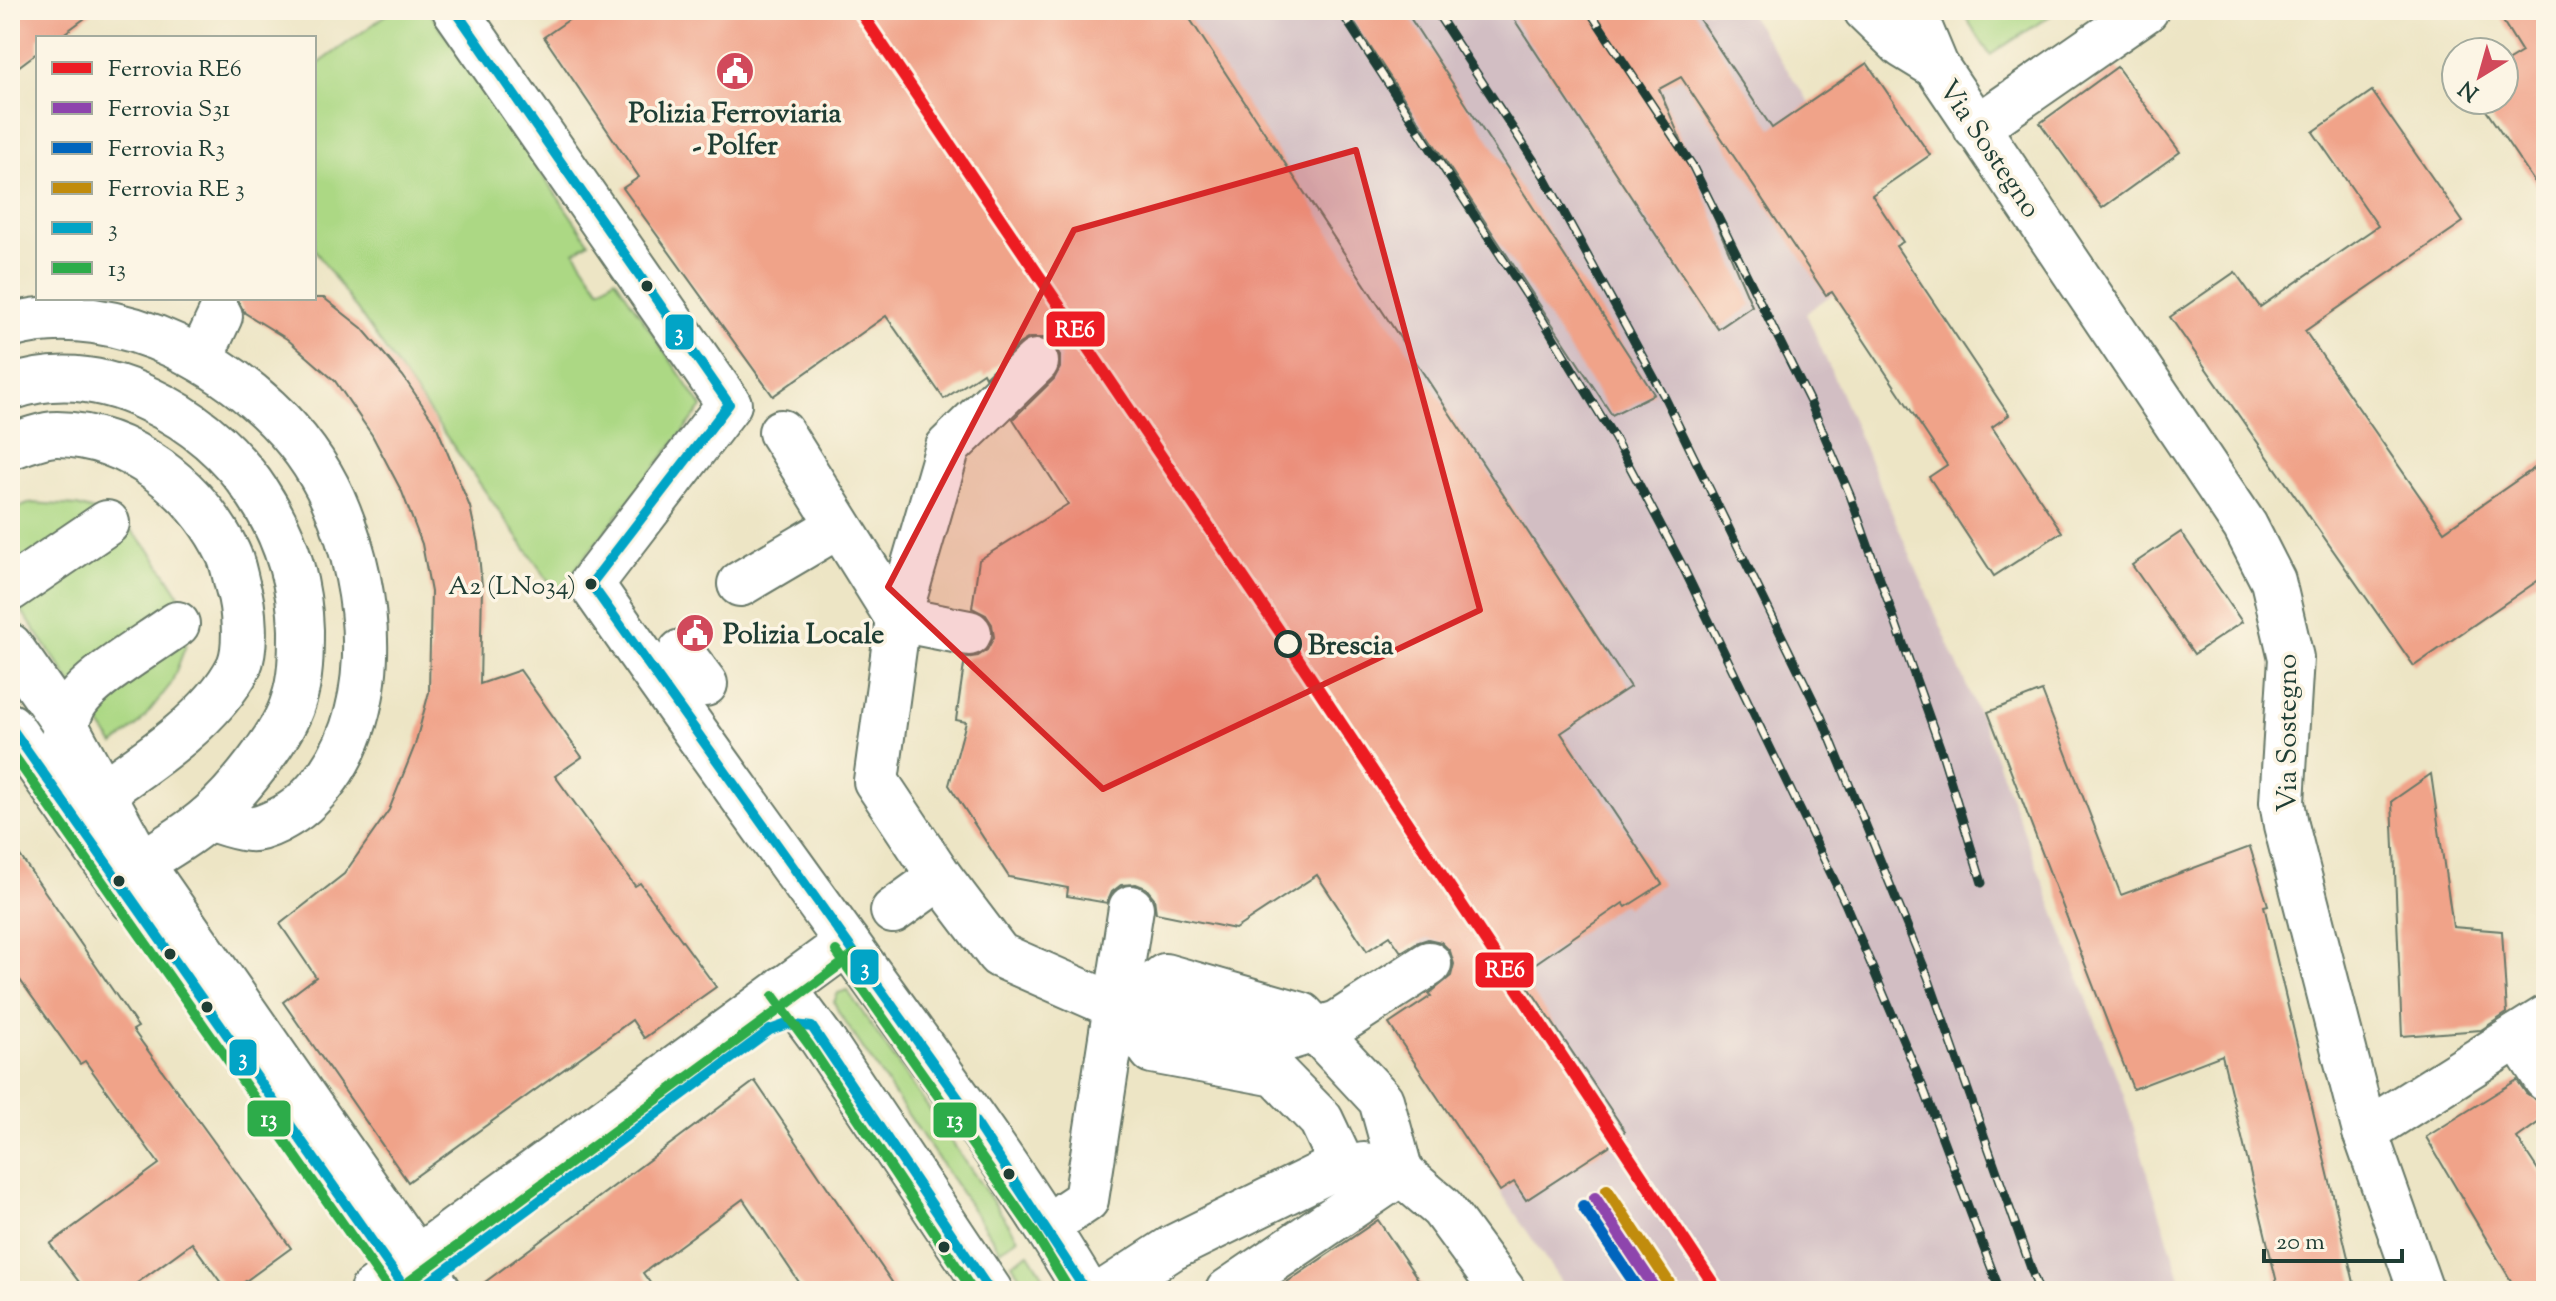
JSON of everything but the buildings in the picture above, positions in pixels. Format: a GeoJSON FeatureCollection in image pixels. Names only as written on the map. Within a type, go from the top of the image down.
{"type":"FeatureCollection","features":[{"type":"Feature","properties":{"kind":"street"},"geometry":{"type":"LineString","coordinates":[[455,10],[729,404],[591,584],[1048,1227],[1086,1291]]}},
{"type":"Feature","properties":{"kind":"street","name":"Via Sostegno"},"geometry":{"type":"LineString","coordinates":[[1866,10],[1903,46],[1936,66]]}},
{"type":"Feature","properties":{"kind":"street","name":"Via Sostegno"},"geometry":{"type":"LineString","coordinates":[[1909,10],[1936,66],[2245,526],[2273,581],[2291,658],[2282,802],[2286,825],[2365,1132],[2421,1291]]}},
{"type":"Feature","properties":{"kind":"street"},"geometry":{"type":"LineString","coordinates":[[1976,128],[2146,10]]}},
{"type":"Feature","properties":{"kind":"street"},"geometry":{"type":"LineString","coordinates":[[200,359],[220,316]]}},
{"type":"Feature","properties":{"kind":"street"},"geometry":{"type":"LineString","coordinates":[[10,326],[79,319],[120,325],[151,335],[200,359],[258,398],[296,439],[331,496],[348,539],[360,585],[364,619],[359,710],[346,748],[321,788],[291,814],[252,830],[208,818]]}},
{"type":"Feature","properties":{"kind":"street"},"geometry":{"type":"LineString","coordinates":[[1036,362],[948,447],[898,619],[876,781],[940,877],[999,955],[1128,1009],[1275,1042],[1338,1023],[1429,964]]}},
{"type":"Feature","properties":{"kind":"street"},"geometry":{"type":"LineString","coordinates":[[10,388],[33,380],[77,378],[121,386],[167,408],[215,441],[246,475],[274,521],[291,564],[300,606],[301,659],[293,703],[270,746],[208,818],[129,870]]}},
{"type":"Feature","properties":{"kind":"street"},"geometry":{"type":"LineString","coordinates":[[781,432],[898,619],[969,633]]}},
{"type":"Feature","properties":{"kind":"street"},"geometry":{"type":"LineString","coordinates":[[10,447],[54,434],[104,440],[159,469],[200,508],[229,554],[244,608],[240,663],[211,708],[187,729],[75,797]]}},
{"type":"Feature","properties":{"kind":"street"},"geometry":{"type":"LineString","coordinates":[[10,589],[107,523]]}},
{"type":"Feature","properties":{"kind":"street"},"geometry":{"type":"LineString","coordinates":[[740,584],[838,526]]}},
{"type":"Feature","properties":{"kind":"street"},"geometry":{"type":"LineString","coordinates":[[66,726],[77,699],[177,624]]}},
{"type":"Feature","properties":{"kind":"street"},"geometry":{"type":"LineString","coordinates":[[10,646],[66,726],[75,797]]}},
{"type":"Feature","properties":{"kind":"street"},"geometry":{"type":"LineString","coordinates":[[10,726],[75,797],[129,870],[411,1282],[791,1014],[856,955]]}},
{"type":"Feature","properties":{"kind":"street"},"geometry":{"type":"LineString","coordinates":[[893,911],[940,877]]}},
{"type":"Feature","properties":{"kind":"street"},"geometry":{"type":"LineString","coordinates":[[1068,1212],[1086,1200],[1128,1009],[1131,908]]}},
{"type":"Feature","properties":{"kind":"street"},"geometry":{"type":"LineString","coordinates":[[1128,1009],[1152,1051],[1276,1074],[1321,1120],[1344,1169]]}},
{"type":"Feature","properties":{"kind":"street"},"geometry":{"type":"LineString","coordinates":[[791,1014],[990,1291]]}},
{"type":"Feature","properties":{"kind":"street"},"geometry":{"type":"LineString","coordinates":[[2365,1132],[2532,1027],[2546,1079]]}},
{"type":"Feature","properties":{"kind":"street"},"geometry":{"type":"LineString","coordinates":[[1316,1030],[1381,1100],[1401,1173]]}},
{"type":"Feature","properties":{"kind":"street"},"geometry":{"type":"LineString","coordinates":[[1106,1291],[1172,1248],[1326,1172],[1364,1165],[1401,1173],[1442,1208],[1503,1291]]}},
{"type":"Feature","properties":{"kind":"street"},"geometry":{"type":"LineString","coordinates":[[1228,1291],[1401,1173]]}},
{"type":"Feature","properties":{"kind":"highlighted area"},"geometry":{"type":"Polygon","coordinates":[[[1356,150],[1480,610],[1103,789],[888,587],[1074,230],[1356,150]]]}},
{"type":"Feature","properties":{"kind":"shaded area"},"geometry":{"type":"Polygon","coordinates":[[[800,10],[1747,10],[1904,243],[1806,313],[1983,724],[2124,1096],[2184,1291],[1567,1291],[1500,1191],[1554,1156],[1417,946],[1421,942],[800,10]]]}},
{"type":"Feature","properties":{"kind":"green space"},"geometry":{"type":"Polygon","coordinates":[[[393,10],[428,10],[589,242],[575,252],[600,289],[615,278],[702,407],[557,593],[316,252],[316,66],[393,10]]]}},
{"type":"Feature","properties":{"kind":"green space"},"geometry":{"type":"Polygon","coordinates":[[[1961,10],[2059,10],[1990,55],[1961,10]]]}},
{"type":"Feature","properties":{"kind":"green space"},"geometry":{"type":"Polygon","coordinates":[[[31,503],[77,506],[121,519],[153,554],[178,593],[186,645],[171,684],[139,724],[114,745],[10,594],[10,511],[31,503]]]}},
{"type":"Feature","properties":{"kind":"green space"},"geometry":{"type":"Polygon","coordinates":[[[847,990],[1018,1238],[1000,1250],[839,1013],[834,1002],[838,993],[847,990]]]}},
{"type":"Feature","properties":{"kind":"green space"},"geometry":{"type":"Polygon","coordinates":[[[1029,1253],[1053,1291],[1030,1291],[1012,1264],[1029,1253]]]}},
{"type":"Feature","properties":{"kind":"railway"},"geometry":{"type":"LineString","coordinates":[[1340,10],[1544,322],[1615,439],[1682,565],[1845,903],[1923,1087],[2000,1291]]}},
{"type":"Feature","properties":{"kind":"railway"},"geometry":{"type":"LineString","coordinates":[[1435,10],[1544,176],[1664,396],[1821,716],[1928,977],[2039,1291]]}},
{"type":"Feature","properties":{"kind":"railway"},"geometry":{"type":"LineString","coordinates":[[1589,10],[1692,165],[1810,402],[1850,495],[1941,750],[1982,883]]}},
{"type":"Feature","properties":{"kind":"rail line","name":"RE6"},"geometry":{"type":"LineString","coordinates":[[859,10],[1291,648],[1718,1291]]}},
{"type":"Feature","properties":{"kind":"rail line","name":"S31"},"geometry":{"type":"LineString","coordinates":[[1595,1198],[1657,1291]]}},
{"type":"Feature","properties":{"kind":"rail line","name":"R3"},"geometry":{"type":"LineString","coordinates":[[1583,1206],[1640,1291]]}},
{"type":"Feature","properties":{"kind":"transit line","name":"3"},"geometry":{"type":"LineString","coordinates":[[455,10],[729,404],[591,584],[978,1126],[1086,1291]]}},
{"type":"Feature","properties":{"kind":"transit line","name":"3"},"geometry":{"type":"LineString","coordinates":[[10,726],[407,1291]]}},
{"type":"Feature","properties":{"kind":"transit line","name":"13"},"geometry":{"type":"LineString","coordinates":[[10,750],[390,1291]]}},
{"type":"Feature","properties":{"kind":"transit line","name":"13"},"geometry":{"type":"LineString","coordinates":[[836,951],[1036,1235],[1070,1291]]}},
{"type":"Feature","properties":{"kind":"transit line","name":"13"},"geometry":{"type":"LineString","coordinates":[[396,1291],[855,954]]}},
{"type":"Feature","properties":{"kind":"transit line","name":"13"},"geometry":{"type":"LineString","coordinates":[[773,996],[810,1046],[973,1291]]}},
{"type":"Feature","properties":{"kind":"transit line","name":"3"},"geometry":{"type":"LineString","coordinates":[[417,1291],[770,1030],[787,1024],[812,1027],[990,1291]]}},
{"type":"Feature","properties":{"kind":"transit line"},"geometry":{"type":"LineString","coordinates":[[1607,1190],[1669,1283]]}},
{"type":"Feature","properties":{"kind":"place","name":"Polizia Ferroviaria - Polfer"},"geometry":{"type":"Point","coordinates":[735,71]}},
{"type":"Feature","properties":{"kind":"place","name":"A2 (LN034)"},"geometry":{"type":"Point","coordinates":[591,584]}},
{"type":"Feature","properties":{"kind":"place","name":"Polizia Locale"},"geometry":{"type":"Point","coordinates":[695,633]}},
{"type":"Feature","properties":{"kind":"place","name":"Brescia"},"geometry":{"type":"Point","coordinates":[1288,644]}}]}
